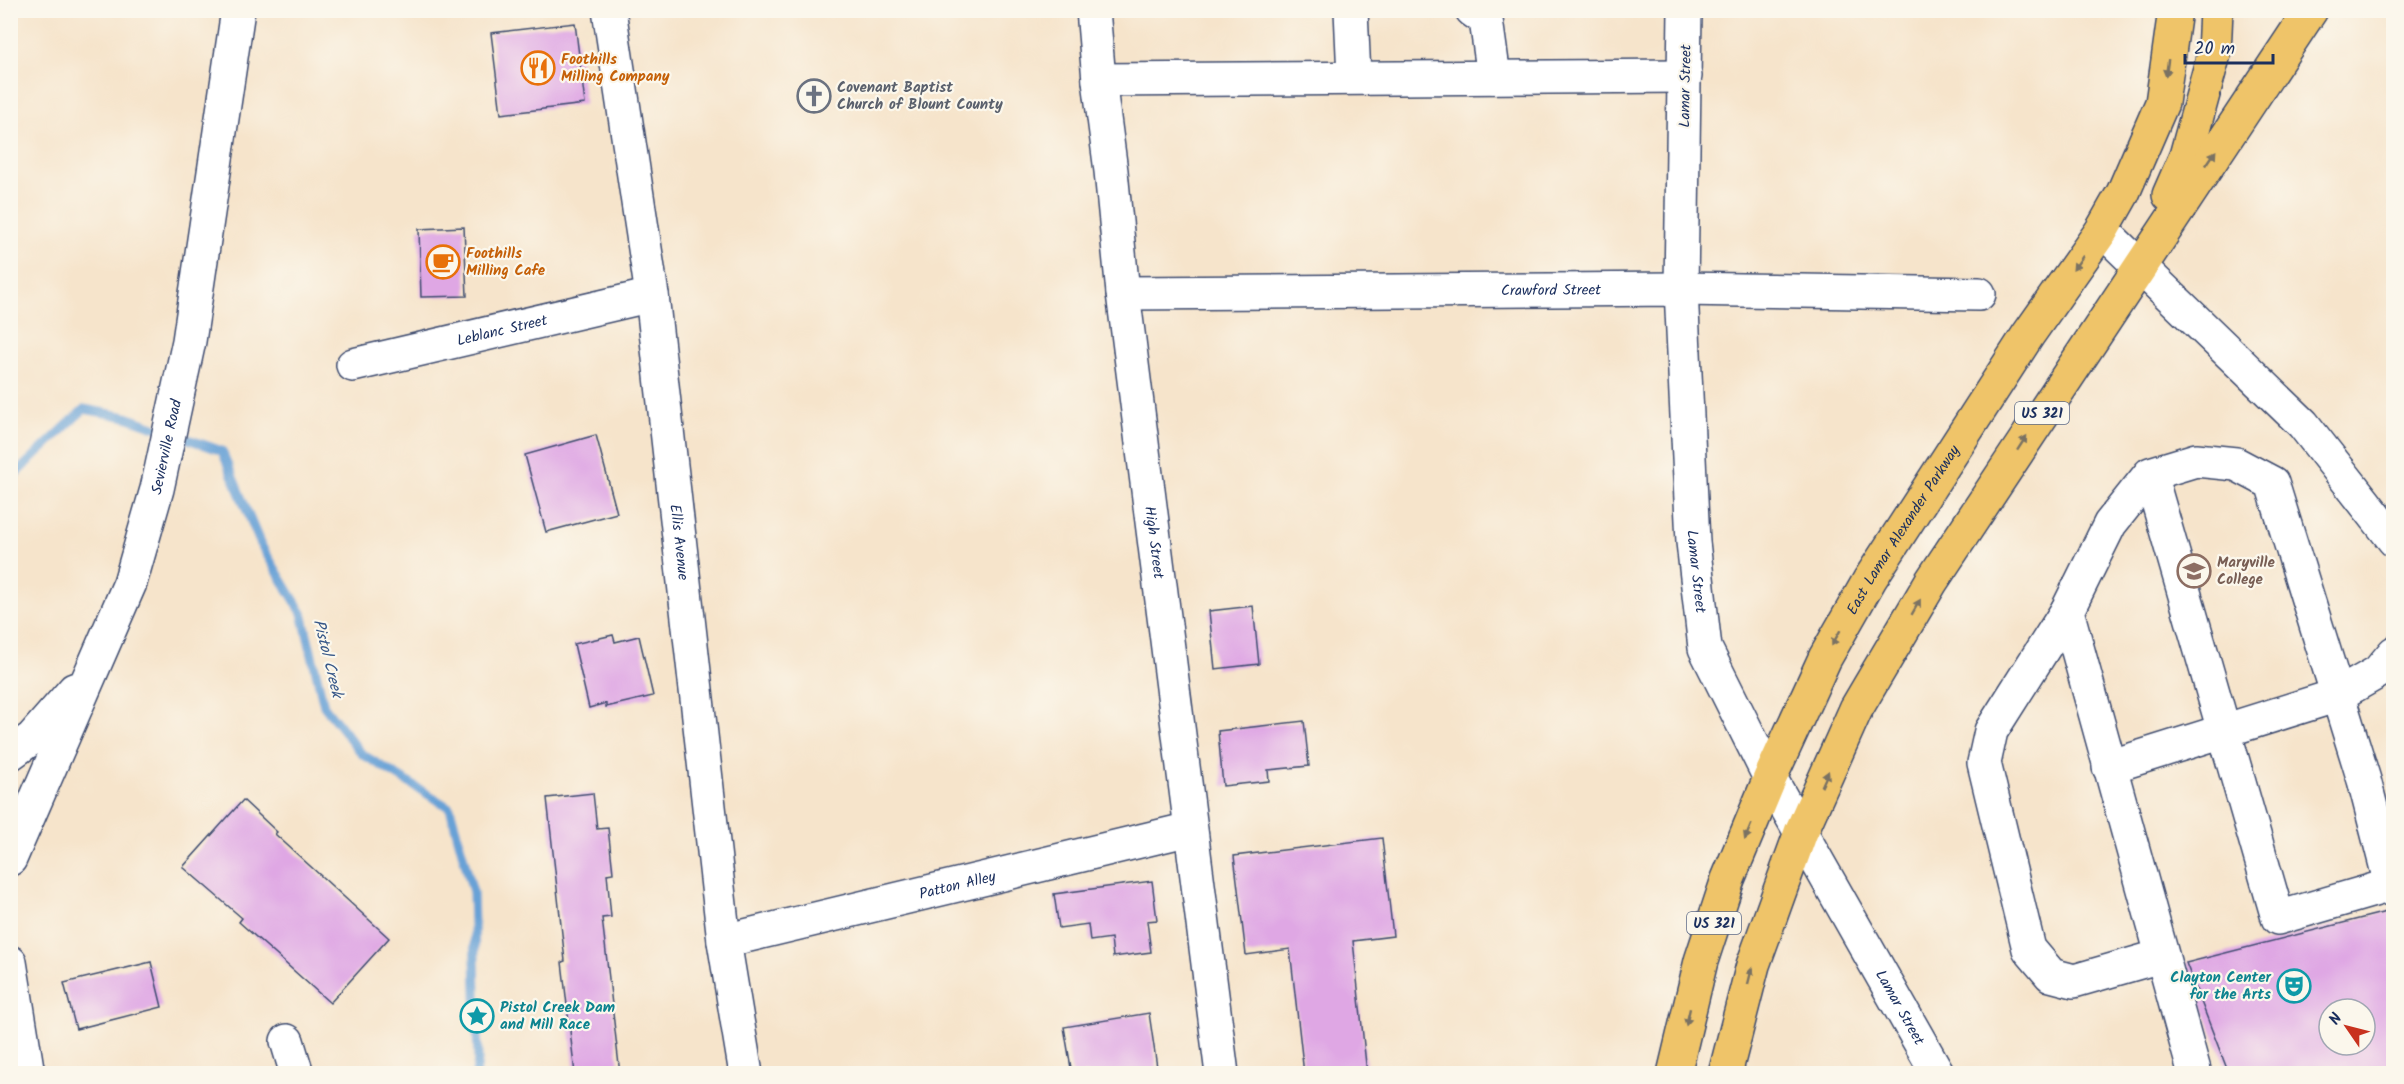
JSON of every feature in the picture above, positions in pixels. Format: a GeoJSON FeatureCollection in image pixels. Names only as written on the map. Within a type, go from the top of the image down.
{"type":"FeatureCollection","features":[{"type":"Feature","properties":{"kind":"highway","name":"East Lamar Alexander Parkway"},"geometry":{"type":"LineString","coordinates":[[1674,1074],[1701,961],[1728,879],[1770,778],[1825,658],[1870,579],[2028,335],[2102,230],[2123,193],[2162,103],[2175,10]]}},
{"type":"Feature","properties":{"kind":"highway"},"geometry":{"type":"LineString","coordinates":[[2140,266],[2186,156],[2214,54],[2216,10]]}},
{"type":"Feature","properties":{"kind":"highway","name":"US 321"},"geometry":{"type":"LineString","coordinates":[[1725,1074],[1753,965],[1801,832],[1856,709],[1931,582],[2311,10]]}},
{"type":"Feature","properties":{"kind":"street","name":"Sevierville Road"},"geometry":{"type":"LineString","coordinates":[[10,859],[130,583],[157,489],[189,341],[238,10]]}},
{"type":"Feature","properties":{"kind":"street","name":"Ellis Avenue"},"geometry":{"type":"LineString","coordinates":[[609,10],[652,295],[724,941],[746,1074]]}},
{"type":"Feature","properties":{"kind":"street","name":"High Street"},"geometry":{"type":"LineString","coordinates":[[1093,10],[1123,293],[1222,1074]]}},
{"type":"Feature","properties":{"kind":"street"},"geometry":{"type":"LineString","coordinates":[[1351,10],[1354,77]]}},
{"type":"Feature","properties":{"kind":"street"},"geometry":{"type":"LineString","coordinates":[[1472,10],[1486,20],[1494,76]]}},
{"type":"Feature","properties":{"kind":"street","name":"Lamar Street"},"geometry":{"type":"LineString","coordinates":[[1685,10],[1681,290],[1692,542],[1705,648],[1770,778],[1938,1074]]}},
{"type":"Feature","properties":{"kind":"street"},"geometry":{"type":"LineString","coordinates":[[1099,80],[1685,76]]}},
{"type":"Feature","properties":{"kind":"street"},"geometry":{"type":"LineString","coordinates":[[2102,230],[2303,424],[2394,540]]}},
{"type":"Feature","properties":{"kind":"street","name":"Crawford Street"},"geometry":{"type":"LineString","coordinates":[[1123,293],[1681,290],[1979,294]]}},
{"type":"Feature","properties":{"kind":"street","name":"Leblanc Street"},"geometry":{"type":"LineString","coordinates":[[353,365],[652,295]]}},
{"type":"Feature","properties":{"kind":"street"},"geometry":{"type":"LineString","coordinates":[[2150,474],[2278,918],[2391,885],[2364,780],[2272,483],[2236,464],[2196,460],[2150,474],[2110,524],[2067,611],[1991,731],[1984,763],[2029,949],[2051,975],[2074,981],[2161,956]]}},
{"type":"Feature","properties":{"kind":"street"},"geometry":{"type":"LineString","coordinates":[[2067,611],[2194,1074]]}},
{"type":"Feature","properties":{"kind":"street"},"geometry":{"type":"LineString","coordinates":[[2109,767],[2338,695],[2378,672],[2394,654]]}},
{"type":"Feature","properties":{"kind":"street"},"geometry":{"type":"LineString","coordinates":[[10,754],[32,738],[94,666]]}},
{"type":"Feature","properties":{"kind":"street","name":"Patton Alley"},"geometry":{"type":"LineString","coordinates":[[724,941],[1190,829]]}},
{"type":"Feature","properties":{"kind":"street"},"geometry":{"type":"LineString","coordinates":[[10,962],[28,1074]]}},
{"type":"Feature","properties":{"kind":"street"},"geometry":{"type":"LineString","coordinates":[[288,1041],[297,1074]]}},
{"type":"Feature","properties":{"kind":"building","name":"Foothills Milling Company"},"geometry":{"type":"Polygon","coordinates":[[[575,23],[585,104],[501,114],[491,33],[575,23]]]}},
{"type":"Feature","properties":{"kind":"building","name":"Foothills Milling Cafe"},"geometry":{"type":"Polygon","coordinates":[[[464,227],[467,296],[421,297],[419,229],[464,227]]]}},
{"type":"Feature","properties":{"kind":"building"},"geometry":{"type":"Polygon","coordinates":[[[596,435],[617,513],[546,532],[525,455],[596,435]]]}},
{"type":"Feature","properties":{"kind":"building"},"geometry":{"type":"Polygon","coordinates":[[[1253,606],[1259,664],[1215,669],[1209,611],[1253,606]]]}},
{"type":"Feature","properties":{"kind":"building"},"geometry":{"type":"Polygon","coordinates":[[[613,635],[615,642],[639,636],[653,696],[606,707],[606,703],[589,708],[574,644],[613,635]]]}},
{"type":"Feature","properties":{"kind":"building"},"geometry":{"type":"Polygon","coordinates":[[[1304,721],[1309,766],[1268,770],[1269,781],[1223,786],[1218,731],[1304,721]]]}},
{"type":"Feature","properties":{"kind":"building"},"geometry":{"type":"Polygon","coordinates":[[[593,793],[597,829],[608,828],[613,873],[607,874],[611,917],[602,918],[620,1074],[575,1074],[562,962],[565,961],[547,798],[593,793]]]}},
{"type":"Feature","properties":{"kind":"building"},"geometry":{"type":"Polygon","coordinates":[[[243,800],[277,832],[275,834],[389,938],[330,1003],[239,922],[242,918],[183,867],[243,800]]]}},
{"type":"Feature","properties":{"kind":"building"},"geometry":{"type":"Polygon","coordinates":[[[1382,838],[1393,936],[1353,941],[1367,1074],[1304,1074],[1290,949],[1246,955],[1234,856],[1382,838]]]}},
{"type":"Feature","properties":{"kind":"building"},"geometry":{"type":"Polygon","coordinates":[[[1152,881],[1157,920],[1147,921],[1151,952],[1113,957],[1111,938],[1090,941],[1088,924],[1059,928],[1054,894],[1152,881]]]}},
{"type":"Feature","properties":{"kind":"building","name":"Clayton Center for the Arts"},"geometry":{"type":"Polygon","coordinates":[[[2394,910],[2394,1074],[2229,1074],[2186,963],[2394,910]]]}},
{"type":"Feature","properties":{"kind":"building"},"geometry":{"type":"Polygon","coordinates":[[[151,962],[162,1007],[76,1029],[64,983],[151,962]]]}},
{"type":"Feature","properties":{"kind":"building"},"geometry":{"type":"Polygon","coordinates":[[[1149,1013],[1158,1074],[1072,1074],[1064,1027],[1149,1013]]]}},
{"type":"Feature","properties":{"kind":"waterway","name":"Pistol Creek"},"geometry":{"type":"LineString","coordinates":[[10,479],[84,409],[126,417],[222,451],[261,545],[302,613],[324,706],[362,754],[450,808],[473,892],[478,1060],[476,1074]]}},
{"type":"Feature","properties":{"kind":"place","name":"Foothills Milling Company"},"geometry":{"type":"Point","coordinates":[538,68]}},
{"type":"Feature","properties":{"kind":"place","name":"Covenant Baptist Church of Blount County"},"geometry":{"type":"Point","coordinates":[814,96]}},
{"type":"Feature","properties":{"kind":"place","name":"Foothills Milling Cafe"},"geometry":{"type":"Point","coordinates":[443,262]}},
{"type":"Feature","properties":{"kind":"place","name":"Maryville College"},"geometry":{"type":"Point","coordinates":[2194,571]}},
{"type":"Feature","properties":{"kind":"place","name":"Clayton Center for the Arts"},"geometry":{"type":"Point","coordinates":[2294,986]}},
{"type":"Feature","properties":{"kind":"place","name":"Pistol Creek Dam and Mill Race"},"geometry":{"type":"Point","coordinates":[477,1016]}}]}
